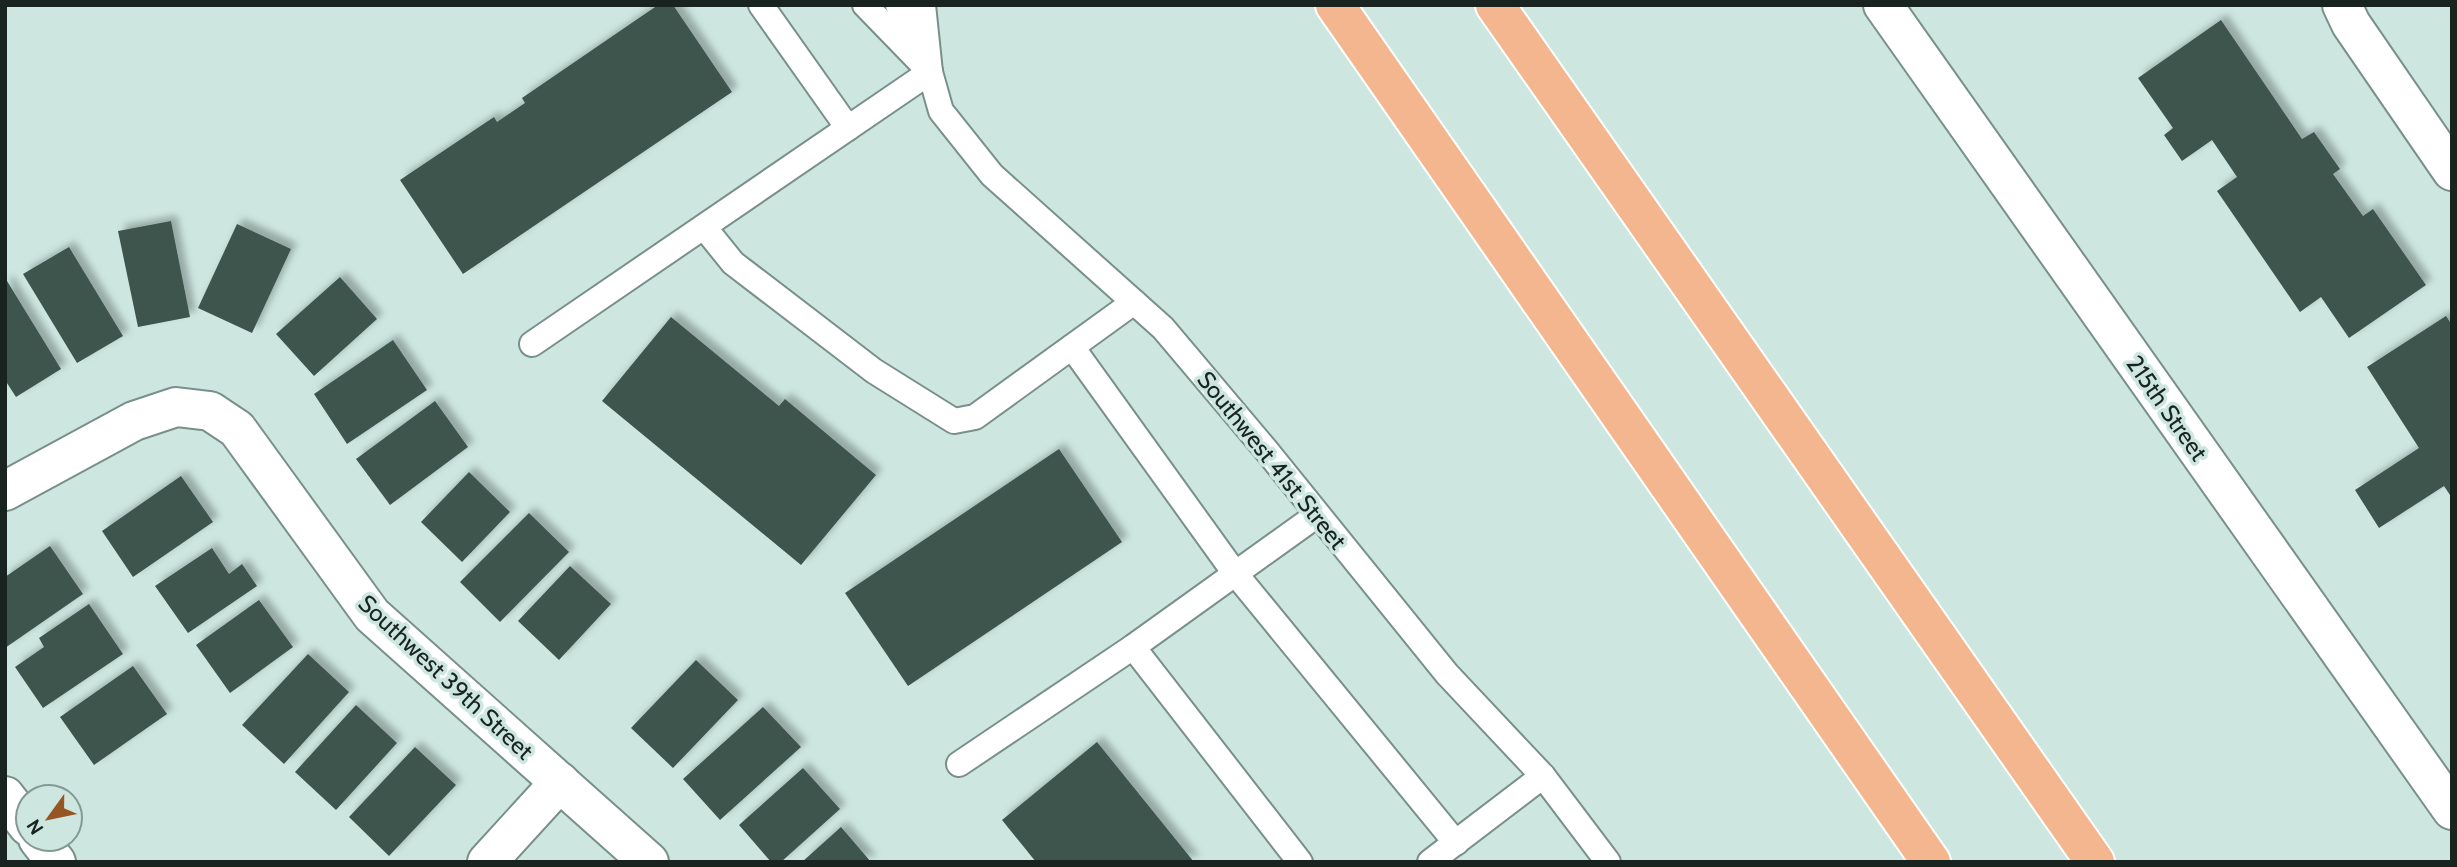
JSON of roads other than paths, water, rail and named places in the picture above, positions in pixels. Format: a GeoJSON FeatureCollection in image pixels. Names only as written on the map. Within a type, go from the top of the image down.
{"type":"FeatureCollection","features":[{"type":"Feature","properties":{"kind":"highway"},"geometry":{"type":"LineString","coordinates":[[1335,5],[1931,862]]}},
{"type":"Feature","properties":{"kind":"highway"},"geometry":{"type":"LineString","coordinates":[[1495,5],[2095,862]]}},
{"type":"Feature","properties":{"kind":"street","name":"215th Street"},"geometry":{"type":"LineString","coordinates":[[1883,5],[2452,810]]}},
{"type":"Feature","properties":{"kind":"street"},"geometry":{"type":"LineString","coordinates":[[2342,5],[2351,24],[2452,171]]}},
{"type":"Feature","properties":{"kind":"street","name":"Southwest 39th Street"},"geometry":{"type":"LineString","coordinates":[[5,491],[134,421],[176,407],[210,411],[237,429],[372,615],[649,862]]}},
{"type":"Feature","properties":{"kind":"street"},"geometry":{"type":"LineString","coordinates":[[487,862],[560,782]]}},
{"type":"Feature","properties":{"kind":"lane"},"geometry":{"type":"LineString","coordinates":[[761,5],[848,128]]}},
{"type":"Feature","properties":{"kind":"lane","name":"Southwest 41st Street"},"geometry":{"type":"LineString","coordinates":[[865,5],[930,72]]}},
{"type":"Feature","properties":{"kind":"lane","name":"Southwest 41st Street"},"geometry":{"type":"LineString","coordinates":[[898,5],[930,72],[941,111],[992,175],[1163,328],[1447,674],[1543,776],[1608,862]]}},
{"type":"Feature","properties":{"kind":"lane","name":"Southwest 41st Street"},"geometry":{"type":"LineString","coordinates":[[923,5],[930,72]]}},
{"type":"Feature","properties":{"kind":"lane"},"geometry":{"type":"LineString","coordinates":[[531,344],[930,72]]}},
{"type":"Feature","properties":{"kind":"lane"},"geometry":{"type":"LineString","coordinates":[[704,227],[733,262],[874,370],[954,421],[975,417],[1134,302]]}},
{"type":"Feature","properties":{"kind":"lane"},"geometry":{"type":"LineString","coordinates":[[1072,347],[1234,572],[1457,843]]}},
{"type":"Feature","properties":{"kind":"lane"},"geometry":{"type":"LineString","coordinates":[[959,764],[1133,647],[1317,515]]}},
{"type":"Feature","properties":{"kind":"lane"},"geometry":{"type":"LineString","coordinates":[[1133,647],[1300,862]]}},
{"type":"Feature","properties":{"kind":"lane"},"geometry":{"type":"LineString","coordinates":[[1430,862],[1543,776]]}}]}
